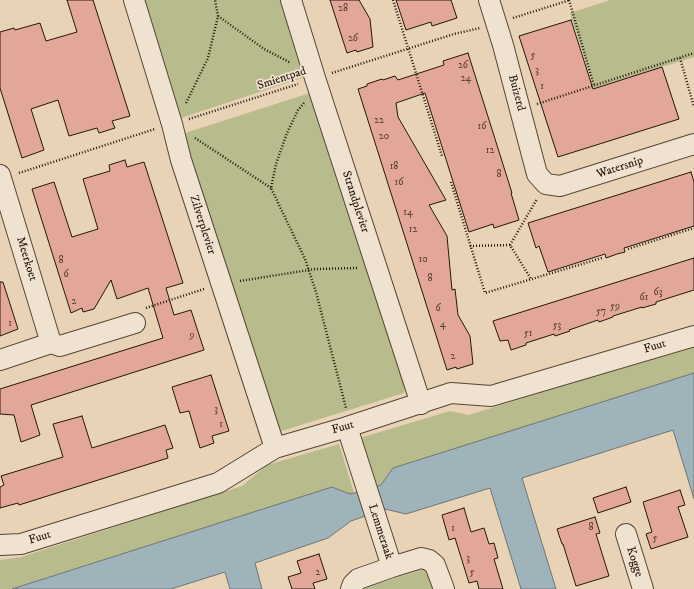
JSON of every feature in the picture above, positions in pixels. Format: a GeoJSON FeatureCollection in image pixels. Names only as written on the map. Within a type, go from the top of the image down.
{"type":"FeatureCollection","features":[{"type":"Feature","properties":{"kind":"street","name":"Zilverplevier"},"geometry":{"type":"LineString","coordinates":[[134,0],[172,124],[181,160],[275,448]]}},
{"type":"Feature","properties":{"kind":"street","name":"Strandplevier"},"geometry":{"type":"LineString","coordinates":[[291,0],[421,404]]}},
{"type":"Feature","properties":{"kind":"street","name":"Buizerd"},"geometry":{"type":"LineString","coordinates":[[489,0],[497,24],[537,174],[546,184]]}},
{"type":"Feature","properties":{"kind":"street","name":"Watersnip"},"geometry":{"type":"LineString","coordinates":[[546,184],[560,186],[694,144]]}},
{"type":"Feature","properties":{"kind":"street","name":"Meerkoet"},"geometry":{"type":"LineString","coordinates":[[0,177],[51,342]]}},
{"type":"Feature","properties":{"kind":"street"},"geometry":{"type":"LineString","coordinates":[[0,360],[51,342],[60,346],[135,323]]}},
{"type":"Feature","properties":{"kind":"street","name":"Fuut"},"geometry":{"type":"LineString","coordinates":[[0,545],[21,544],[218,482],[275,448],[421,404],[451,393],[491,396],[694,336]]}},
{"type":"Feature","properties":{"kind":"street","name":"Lemmeraak"},"geometry":{"type":"LineString","coordinates":[[347,427],[392,567],[421,558],[429,560],[435,565],[444,589]]}},
{"type":"Feature","properties":{"kind":"street","name":"Kogge"},"geometry":{"type":"LineString","coordinates":[[626,534],[642,589]]}},
{"type":"Feature","properties":{"kind":"street"},"geometry":{"type":"LineString","coordinates":[[351,589],[352,584],[358,579],[392,567]]}},
{"type":"Feature","properties":{"kind":"path"},"geometry":{"type":"LineString","coordinates":[[215,0],[218,16],[208,58],[187,101],[172,124],[272,188],[305,259],[316,292],[348,415],[347,427]]}},
{"type":"Feature","properties":{"kind":"path"},"geometry":{"type":"LineString","coordinates":[[393,0],[442,156]]}},
{"type":"Feature","properties":{"kind":"path"},"geometry":{"type":"LineString","coordinates":[[569,0],[594,86]]}},
{"type":"Feature","properties":{"kind":"path","name":"Smientpad"},"geometry":{"type":"LineString","coordinates":[[0,177],[409,50],[454,34],[497,24],[569,0]]}},
{"type":"Feature","properties":{"kind":"path"},"geometry":{"type":"LineString","coordinates":[[218,16],[264,49],[315,78],[309,97],[298,110],[286,133],[276,164],[272,188]]}},
{"type":"Feature","properties":{"kind":"path"},"geometry":{"type":"LineString","coordinates":[[520,110],[694,53]]}},
{"type":"Feature","properties":{"kind":"path"},"geometry":{"type":"LineString","coordinates":[[680,58],[694,107]]}},
{"type":"Feature","properties":{"kind":"path"},"geometry":{"type":"LineString","coordinates":[[451,182],[485,293],[602,258]]}},
{"type":"Feature","properties":{"kind":"path"},"geometry":{"type":"LineString","coordinates":[[510,245],[546,184]]}},
{"type":"Feature","properties":{"kind":"path"},"geometry":{"type":"LineString","coordinates":[[628,249],[694,228]]}},
{"type":"Feature","properties":{"kind":"path"},"geometry":{"type":"LineString","coordinates":[[470,246],[510,245]]}},
{"type":"Feature","properties":{"kind":"path"},"geometry":{"type":"LineString","coordinates":[[510,245],[531,279]]}},
{"type":"Feature","properties":{"kind":"path"},"geometry":{"type":"LineString","coordinates":[[135,323],[132,312],[221,284],[308,270],[376,268]]}},
{"type":"Feature","properties":{"kind":"green space"},"geometry":{"type":"Polygon","coordinates":[[[140,0],[284,0],[308,76],[178,119],[140,0]]]}},
{"type":"Feature","properties":{"kind":"green space"},"geometry":{"type":"Polygon","coordinates":[[[610,0],[694,0],[694,57],[594,88],[570,13],[610,0]]]}},
{"type":"Feature","properties":{"kind":"green space"},"geometry":{"type":"Polygon","coordinates":[[[313,92],[405,385],[404,393],[278,432],[182,134],[313,92]]]}},
{"type":"Feature","properties":{"kind":"green space"},"geometry":{"type":"Polygon","coordinates":[[[694,344],[694,373],[393,468],[381,485],[375,486],[360,438],[450,411],[469,415],[694,344]]]}},
{"type":"Feature","properties":{"kind":"green space"},"geometry":{"type":"Polygon","coordinates":[[[339,444],[354,493],[350,494],[332,487],[12,589],[0,589],[0,560],[21,557],[242,486],[267,465],[339,444]]]}},
{"type":"Feature","properties":{"kind":"green space"},"geometry":{"type":"Polygon","coordinates":[[[430,567],[437,589],[361,589],[430,567]]]}},
{"type":"Feature","properties":{"kind":"water"},"geometry":{"type":"Polygon","coordinates":[[[694,373],[694,499],[673,430],[522,478],[556,589],[521,589],[490,488],[406,514],[385,509],[351,521],[328,538],[255,563],[262,589],[230,589],[225,572],[171,589],[12,589],[332,487],[350,494],[381,485],[393,468],[694,373]]]}},
{"type":"Feature","properties":{"kind":"building"},"geometry":{"type":"Polygon","coordinates":[[[67,0],[93,0],[130,116],[112,121],[115,128],[99,133],[97,128],[69,136],[58,100],[31,109],[44,150],[22,158],[0,88],[0,32],[14,28],[15,30],[40,23],[46,41],[77,32],[67,0]]]}},
{"type":"Feature","properties":{"kind":"building"},"geometry":{"type":"Polygon","coordinates":[[[330,0],[359,0],[370,19],[373,47],[357,52],[356,50],[347,53],[330,0]]]}},
{"type":"Feature","properties":{"kind":"building"},"geometry":{"type":"Polygon","coordinates":[[[396,0],[451,0],[457,18],[432,26],[431,22],[406,30],[396,0]]]}},
{"type":"Feature","properties":{"kind":"building"},"geometry":{"type":"Polygon","coordinates":[[[571,20],[593,89],[662,67],[679,119],[558,157],[519,36],[571,20]]]}},
{"type":"Feature","properties":{"kind":"building"},"geometry":{"type":"Polygon","coordinates":[[[468,53],[519,220],[494,228],[493,224],[469,232],[425,93],[396,103],[398,117],[446,200],[429,205],[447,236],[452,290],[455,289],[458,315],[470,336],[473,364],[457,369],[456,367],[447,370],[358,89],[382,79],[395,76],[398,80],[444,65],[443,61],[468,53]]]}},
{"type":"Feature","properties":{"kind":"building"},"geometry":{"type":"Polygon","coordinates":[[[125,160],[127,167],[144,162],[183,283],[166,288],[174,315],[191,310],[204,350],[31,405],[40,435],[21,442],[14,415],[0,414],[0,389],[163,338],[148,288],[117,299],[111,280],[94,309],[83,312],[82,308],[71,313],[32,189],[54,182],[72,237],[98,229],[83,179],[110,171],[109,165],[125,160]]]}},
{"type":"Feature","properties":{"kind":"building"},"geometry":{"type":"Polygon","coordinates":[[[691,172],[694,182],[694,226],[624,248],[625,252],[606,258],[605,254],[548,272],[539,246],[536,248],[528,223],[691,172]]]}},
{"type":"Feature","properties":{"kind":"building"},"geometry":{"type":"Polygon","coordinates":[[[694,258],[694,290],[656,302],[656,304],[613,316],[599,322],[598,320],[555,336],[554,334],[526,343],[526,345],[511,350],[508,340],[500,341],[493,321],[694,258]]]}},
{"type":"Feature","properties":{"kind":"building"},"geometry":{"type":"Polygon","coordinates":[[[0,282],[3,282],[18,329],[0,336],[0,282]]]}},
{"type":"Feature","properties":{"kind":"building"},"geometry":{"type":"Polygon","coordinates":[[[211,375],[229,431],[212,436],[214,443],[200,448],[189,411],[180,413],[172,387],[211,375]]]}},
{"type":"Feature","properties":{"kind":"building"},"geometry":{"type":"Polygon","coordinates":[[[82,416],[92,448],[165,425],[173,448],[166,450],[168,458],[19,505],[18,503],[0,508],[0,487],[4,485],[1,476],[63,457],[53,424],[82,416]]]}},
{"type":"Feature","properties":{"kind":"building"},"geometry":{"type":"Polygon","coordinates":[[[626,487],[631,502],[598,513],[593,498],[626,487]]]}},
{"type":"Feature","properties":{"kind":"building"},"geometry":{"type":"Polygon","coordinates":[[[680,490],[685,505],[678,507],[688,537],[651,549],[646,534],[652,532],[643,502],[680,490]]]}},
{"type":"Feature","properties":{"kind":"building"},"geometry":{"type":"Polygon","coordinates":[[[464,508],[471,532],[484,528],[489,544],[494,543],[498,558],[494,559],[503,589],[479,589],[477,581],[469,583],[455,538],[449,540],[442,515],[464,508]]]}},
{"type":"Feature","properties":{"kind":"building"},"geometry":{"type":"Polygon","coordinates":[[[595,517],[600,533],[596,534],[609,576],[576,586],[557,529],[595,517]]]}},
{"type":"Feature","properties":{"kind":"building"},"geometry":{"type":"Polygon","coordinates":[[[319,554],[327,579],[313,583],[315,589],[292,589],[288,577],[301,573],[297,561],[319,554]]]}}]}
